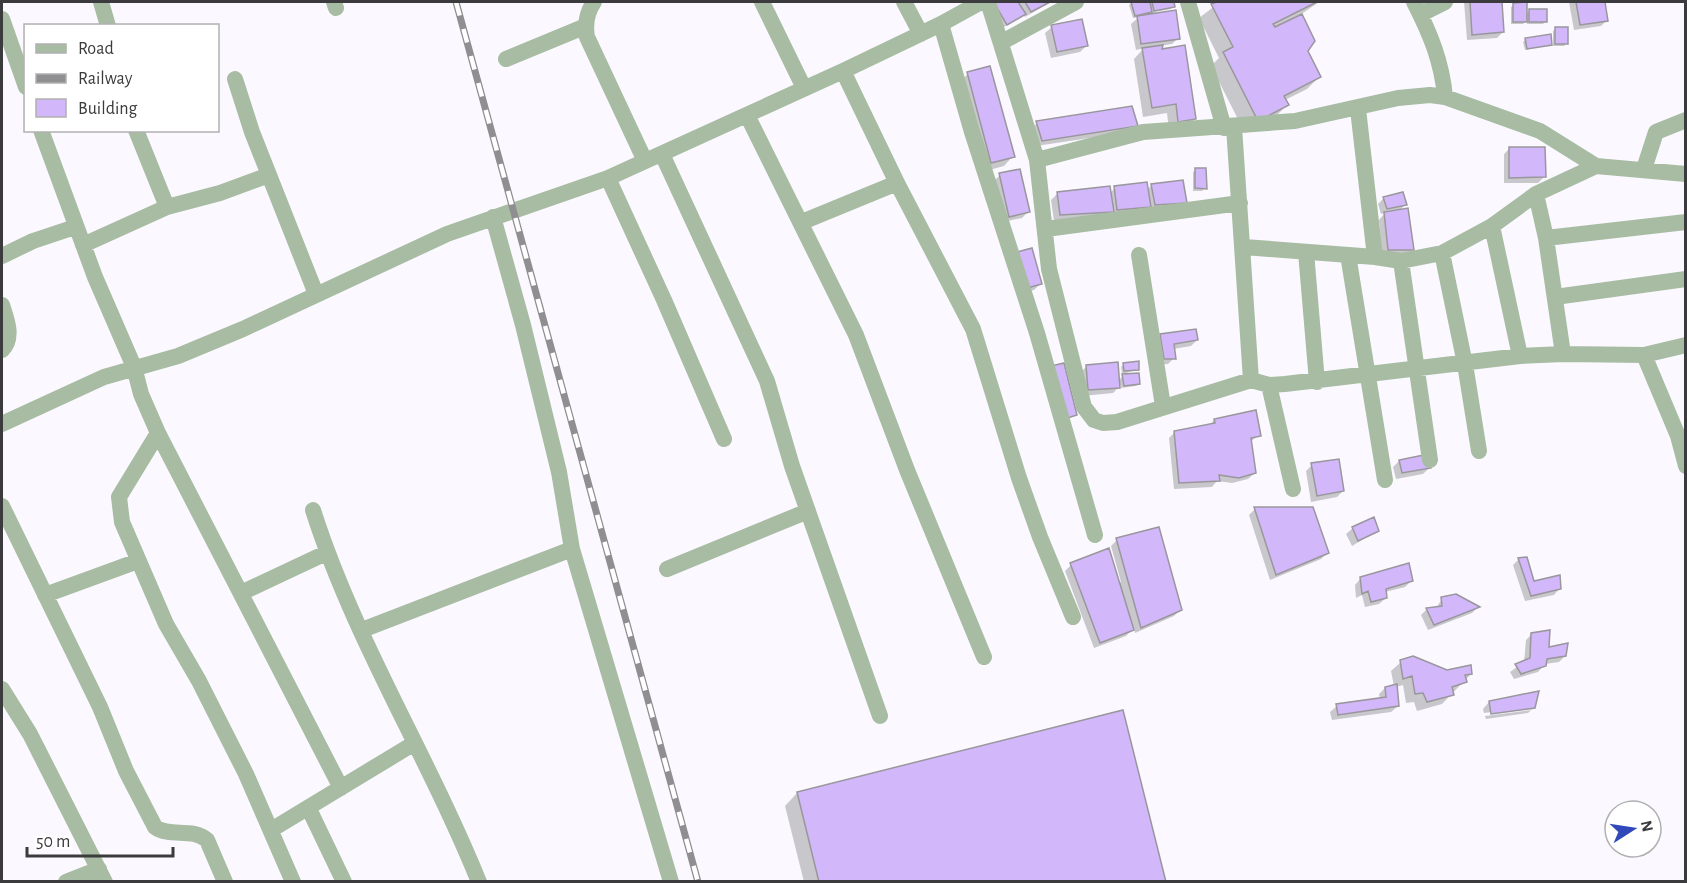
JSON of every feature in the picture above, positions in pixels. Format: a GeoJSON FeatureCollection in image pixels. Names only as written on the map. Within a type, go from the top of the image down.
{"type":"FeatureCollection","features":[{"type":"Feature","properties":{"kind":"street"},"geometry":{"type":"LineString","coordinates":[[101,2],[107,24]]}},
{"type":"Feature","properties":{"kind":"street"},"geometry":{"type":"LineString","coordinates":[[594,2],[590,8],[586,26],[596,58],[645,161]]}},
{"type":"Feature","properties":{"kind":"street"},"geometry":{"type":"LineString","coordinates":[[762,2],[804,88]]}},
{"type":"Feature","properties":{"kind":"street"},"geometry":{"type":"LineString","coordinates":[[904,2],[921,34]]}},
{"type":"Feature","properties":{"kind":"street"},"geometry":{"type":"LineString","coordinates":[[2,424],[104,377],[178,356],[243,329],[447,234],[608,178],[843,71],[981,2]]}},
{"type":"Feature","properties":{"kind":"street"},"geometry":{"type":"LineString","coordinates":[[988,2],[1037,160],[1049,269],[1062,327],[1088,415],[1102,423],[1117,422],[1251,380],[1269,385],[1317,382],[1520,356],[1644,355],[1686,345]]}},
{"type":"Feature","properties":{"kind":"street"},"geometry":{"type":"LineString","coordinates":[[1002,42],[1076,2]]}},
{"type":"Feature","properties":{"kind":"street"},"geometry":{"type":"LineString","coordinates":[[1444,2],[1417,8],[1442,68],[1445,97]]}},
{"type":"Feature","properties":{"kind":"street"},"geometry":{"type":"LineString","coordinates":[[1192,3],[1229,127],[1244,247],[1251,380]]}},
{"type":"Feature","properties":{"kind":"street"},"geometry":{"type":"LineString","coordinates":[[2,18],[24,81]]}},
{"type":"Feature","properties":{"kind":"street"},"geometry":{"type":"LineString","coordinates":[[941,24],[982,164],[1037,333],[1095,535]]}},
{"type":"Feature","properties":{"kind":"street"},"geometry":{"type":"LineString","coordinates":[[506,59],[586,26]]}},
{"type":"Feature","properties":{"kind":"street"},"geometry":{"type":"LineString","coordinates":[[843,71],[897,183],[973,329],[1019,478],[1043,547],[1073,617]]}},
{"type":"Feature","properties":{"kind":"street"},"geometry":{"type":"LineString","coordinates":[[235,79],[269,175],[316,294]]}},
{"type":"Feature","properties":{"kind":"street"},"geometry":{"type":"LineString","coordinates":[[1037,160],[1143,132],[1295,122],[1398,98],[1430,95],[1445,97],[1540,131],[1596,166],[1686,174]]}},
{"type":"Feature","properties":{"kind":"street"},"geometry":{"type":"LineString","coordinates":[[1358,109],[1376,256]]}},
{"type":"Feature","properties":{"kind":"street"},"geometry":{"type":"LineString","coordinates":[[747,115],[856,335],[907,470],[984,657]]}},
{"type":"Feature","properties":{"kind":"street"},"geometry":{"type":"LineString","coordinates":[[1644,170],[1656,132],[1686,120]]}},
{"type":"Feature","properties":{"kind":"street"},"geometry":{"type":"LineString","coordinates":[[42,132],[75,227],[134,367],[141,394],[158,434],[341,788]]}},
{"type":"Feature","properties":{"kind":"street"},"geometry":{"type":"LineString","coordinates":[[137,132],[166,207]]}},
{"type":"Feature","properties":{"kind":"street"},"geometry":{"type":"LineString","coordinates":[[662,154],[767,381],[808,512],[880,716]]}},
{"type":"Feature","properties":{"kind":"street"},"geometry":{"type":"LineString","coordinates":[[1244,247],[1376,256],[1401,261],[1442,252],[1492,226],[1536,194],[1596,166]]}},
{"type":"Feature","properties":{"kind":"street"},"geometry":{"type":"LineString","coordinates":[[83,245],[166,207],[220,193],[269,175]]}},
{"type":"Feature","properties":{"kind":"street"},"geometry":{"type":"LineString","coordinates":[[608,178],[664,300],[724,440]]}},
{"type":"Feature","properties":{"kind":"street"},"geometry":{"type":"LineString","coordinates":[[802,222],[897,183]]}},
{"type":"Feature","properties":{"kind":"street"},"geometry":{"type":"LineString","coordinates":[[1536,194],[1546,238],[1563,354]]}},
{"type":"Feature","properties":{"kind":"street"},"geometry":{"type":"LineString","coordinates":[[1046,229],[1240,203]]}},
{"type":"Feature","properties":{"kind":"street"},"geometry":{"type":"LineString","coordinates":[[493,217],[559,472],[572,549],[671,882]]}},
{"type":"Feature","properties":{"kind":"street"},"geometry":{"type":"LineString","coordinates":[[1546,238],[1686,222]]}},
{"type":"Feature","properties":{"kind":"street"},"geometry":{"type":"LineString","coordinates":[[1492,226],[1520,356]]}},
{"type":"Feature","properties":{"kind":"street"},"geometry":{"type":"LineString","coordinates":[[2,256],[33,241],[75,227]]}},
{"type":"Feature","properties":{"kind":"street"},"geometry":{"type":"LineString","coordinates":[[1306,252],[1317,382]]}},
{"type":"Feature","properties":{"kind":"street"},"geometry":{"type":"LineString","coordinates":[[1442,252],[1465,364],[1479,451]]}},
{"type":"Feature","properties":{"kind":"street"},"geometry":{"type":"LineString","coordinates":[[1139,255],[1163,406]]}},
{"type":"Feature","properties":{"kind":"street"},"geometry":{"type":"LineString","coordinates":[[1348,255],[1385,480]]}},
{"type":"Feature","properties":{"kind":"street"},"geometry":{"type":"LineString","coordinates":[[1401,261],[1430,460]]}},
{"type":"Feature","properties":{"kind":"street"},"geometry":{"type":"LineString","coordinates":[[1555,297],[1686,279]]}},
{"type":"Feature","properties":{"kind":"street"},"geometry":{"type":"LineString","coordinates":[[2,305],[9,333],[8,344],[2,350]]}},
{"type":"Feature","properties":{"kind":"street"},"geometry":{"type":"LineString","coordinates":[[1644,355],[1682,437],[1686,466]]}},
{"type":"Feature","properties":{"kind":"street"},"geometry":{"type":"LineString","coordinates":[[1269,385],[1293,489]]}},
{"type":"Feature","properties":{"kind":"street"},"geometry":{"type":"LineString","coordinates":[[158,434],[119,497],[122,522],[166,624],[199,681],[246,774],[293,882]]}},
{"type":"Feature","properties":{"kind":"street"},"geometry":{"type":"LineString","coordinates":[[2,507],[100,707],[126,771],[155,827],[164,832],[201,835],[207,840],[225,882]]}},
{"type":"Feature","properties":{"kind":"street"},"geometry":{"type":"LineString","coordinates":[[313,510],[326,553],[413,744],[460,834],[479,882]]}},
{"type":"Feature","properties":{"kind":"street"},"geometry":{"type":"LineString","coordinates":[[667,569],[808,512]]}},
{"type":"Feature","properties":{"kind":"street"},"geometry":{"type":"LineString","coordinates":[[362,630],[572,549]]}},
{"type":"Feature","properties":{"kind":"street"},"geometry":{"type":"LineString","coordinates":[[241,593],[326,553]]}},
{"type":"Feature","properties":{"kind":"street"},"geometry":{"type":"LineString","coordinates":[[45,595],[138,561]]}},
{"type":"Feature","properties":{"kind":"street"},"geometry":{"type":"LineString","coordinates":[[2,689],[30,734],[102,875],[66,882]]}},
{"type":"Feature","properties":{"kind":"street"},"geometry":{"type":"LineString","coordinates":[[271,830],[413,744]]}},
{"type":"Feature","properties":{"kind":"street"},"geometry":{"type":"LineString","coordinates":[[309,808],[344,882]]}},
{"type":"Feature","properties":{"kind":"building"},"geometry":{"type":"Polygon","coordinates":[[[1018,2],[1026,14],[1007,25],[994,3],[1018,2]]]}},
{"type":"Feature","properties":{"kind":"building"},"geometry":{"type":"Polygon","coordinates":[[[1025,2],[1050,2],[1031,12],[1025,2]]]}},
{"type":"Feature","properties":{"kind":"building"},"geometry":{"type":"Polygon","coordinates":[[[1131,2],[1150,2],[1152,12],[1135,16],[1131,2]]]}},
{"type":"Feature","properties":{"kind":"building"},"geometry":{"type":"Polygon","coordinates":[[[1152,2],[1174,2],[1175,7],[1154,11],[1152,2]]]}},
{"type":"Feature","properties":{"kind":"building"},"geometry":{"type":"Polygon","coordinates":[[[1217,2],[1317,2],[1273,24],[1275,27],[1302,14],[1315,41],[1308,51],[1321,77],[1284,96],[1289,105],[1258,121],[1223,52],[1233,47],[1211,4],[1217,2]]]}},
{"type":"Feature","properties":{"kind":"building"},"geometry":{"type":"Polygon","coordinates":[[[1470,2],[1502,2],[1504,32],[1472,35],[1470,2]]]}},
{"type":"Feature","properties":{"kind":"building"},"geometry":{"type":"Polygon","coordinates":[[[1527,2],[1527,22],[1513,22],[1513,3],[1527,2]]]}},
{"type":"Feature","properties":{"kind":"building"},"geometry":{"type":"Polygon","coordinates":[[[1576,2],[1605,2],[1608,21],[1580,25],[1576,2]]]}},
{"type":"Feature","properties":{"kind":"building"},"geometry":{"type":"Polygon","coordinates":[[[1529,9],[1547,9],[1547,22],[1529,22],[1529,9]]]}},
{"type":"Feature","properties":{"kind":"building"},"geometry":{"type":"Polygon","coordinates":[[[1176,10],[1180,39],[1141,44],[1137,16],[1176,10]]]}},
{"type":"Feature","properties":{"kind":"building"},"geometry":{"type":"Polygon","coordinates":[[[1082,19],[1088,46],[1057,52],[1051,25],[1082,19]]]}},
{"type":"Feature","properties":{"kind":"building"},"geometry":{"type":"Polygon","coordinates":[[[1555,27],[1568,27],[1568,44],[1555,44],[1555,27]]]}},
{"type":"Feature","properties":{"kind":"building"},"geometry":{"type":"Polygon","coordinates":[[[1551,34],[1552,45],[1527,49],[1525,38],[1551,34]]]}},
{"type":"Feature","properties":{"kind":"building"},"geometry":{"type":"Polygon","coordinates":[[[1163,45],[1162,49],[1185,45],[1196,119],[1178,122],[1176,104],[1152,108],[1142,48],[1163,45]]]}},
{"type":"Feature","properties":{"kind":"building"},"geometry":{"type":"Polygon","coordinates":[[[990,66],[1015,157],[991,163],[967,72],[990,66]]]}},
{"type":"Feature","properties":{"kind":"building"},"geometry":{"type":"Polygon","coordinates":[[[1132,106],[1138,126],[1042,141],[1036,121],[1132,106]]]}},
{"type":"Feature","properties":{"kind":"building"},"geometry":{"type":"Polygon","coordinates":[[[1509,147],[1545,147],[1546,177],[1509,178],[1509,147]]]}},
{"type":"Feature","properties":{"kind":"building"},"geometry":{"type":"Polygon","coordinates":[[[1195,168],[1206,168],[1207,189],[1195,188],[1195,168]]]}},
{"type":"Feature","properties":{"kind":"building"},"geometry":{"type":"Polygon","coordinates":[[[1020,169],[1030,212],[1009,217],[999,173],[1020,169]]]}},
{"type":"Feature","properties":{"kind":"building"},"geometry":{"type":"Polygon","coordinates":[[[1183,180],[1187,203],[1155,205],[1151,184],[1183,180]]]}},
{"type":"Feature","properties":{"kind":"building"},"geometry":{"type":"Polygon","coordinates":[[[1147,182],[1151,207],[1117,210],[1114,186],[1147,182]]]}},
{"type":"Feature","properties":{"kind":"building"},"geometry":{"type":"Polygon","coordinates":[[[1110,186],[1114,212],[1060,215],[1057,192],[1110,186]]]}},
{"type":"Feature","properties":{"kind":"building"},"geometry":{"type":"Polygon","coordinates":[[[1403,192],[1407,205],[1387,209],[1383,197],[1403,192]]]}},
{"type":"Feature","properties":{"kind":"building"},"geometry":{"type":"Polygon","coordinates":[[[1408,208],[1414,250],[1388,250],[1384,212],[1408,208]]]}},
{"type":"Feature","properties":{"kind":"building"},"geometry":{"type":"Polygon","coordinates":[[[1032,248],[1042,284],[1027,288],[1017,252],[1032,248]]]}},
{"type":"Feature","properties":{"kind":"building"},"geometry":{"type":"Polygon","coordinates":[[[1196,329],[1198,340],[1174,344],[1176,359],[1164,359],[1160,334],[1196,329]]]}},
{"type":"Feature","properties":{"kind":"building"},"geometry":{"type":"Polygon","coordinates":[[[1139,361],[1139,370],[1124,371],[1123,363],[1139,361]]]}},
{"type":"Feature","properties":{"kind":"building"},"geometry":{"type":"Polygon","coordinates":[[[1118,362],[1120,388],[1088,390],[1086,365],[1118,362]]]}},
{"type":"Feature","properties":{"kind":"building"},"geometry":{"type":"Polygon","coordinates":[[[1064,363],[1077,415],[1064,419],[1051,366],[1064,363]]]}},
{"type":"Feature","properties":{"kind":"building"},"geometry":{"type":"Polygon","coordinates":[[[1139,373],[1140,384],[1124,386],[1122,374],[1139,373]]]}},
{"type":"Feature","properties":{"kind":"building"},"geometry":{"type":"Polygon","coordinates":[[[1256,410],[1261,436],[1251,438],[1256,473],[1239,478],[1219,475],[1220,481],[1179,483],[1174,431],[1215,423],[1214,419],[1256,410]]]}},
{"type":"Feature","properties":{"kind":"building"},"geometry":{"type":"Polygon","coordinates":[[[1429,454],[1431,468],[1402,473],[1399,460],[1429,454]]]}},
{"type":"Feature","properties":{"kind":"building"},"geometry":{"type":"Polygon","coordinates":[[[1339,459],[1344,491],[1317,496],[1311,463],[1339,459]]]}},
{"type":"Feature","properties":{"kind":"building"},"geometry":{"type":"Polygon","coordinates":[[[1254,507],[1313,507],[1329,553],[1276,575],[1254,507]]]}},
{"type":"Feature","properties":{"kind":"building"},"geometry":{"type":"Polygon","coordinates":[[[1374,517],[1379,531],[1358,541],[1352,527],[1374,517]]]}},
{"type":"Feature","properties":{"kind":"building"},"geometry":{"type":"Polygon","coordinates":[[[1159,527],[1182,610],[1141,628],[1116,538],[1159,527]]]}},
{"type":"Feature","properties":{"kind":"building"},"geometry":{"type":"Polygon","coordinates":[[[1109,548],[1134,630],[1100,643],[1070,563],[1109,548]]]}},
{"type":"Feature","properties":{"kind":"building"},"geometry":{"type":"Polygon","coordinates":[[[1527,557],[1534,581],[1560,575],[1561,589],[1531,596],[1518,558],[1527,557]]]}},
{"type":"Feature","properties":{"kind":"building"},"geometry":{"type":"Polygon","coordinates":[[[1409,563],[1413,581],[1386,589],[1387,598],[1371,602],[1368,591],[1362,594],[1360,577],[1409,563]]]}},
{"type":"Feature","properties":{"kind":"building"},"geometry":{"type":"Polygon","coordinates":[[[1456,594],[1480,607],[1434,625],[1426,608],[1442,606],[1441,597],[1456,594]]]}},
{"type":"Feature","properties":{"kind":"building"},"geometry":{"type":"Polygon","coordinates":[[[1550,630],[1549,647],[1568,643],[1566,656],[1547,659],[1546,666],[1521,674],[1515,664],[1530,658],[1531,633],[1550,630]]]}},
{"type":"Feature","properties":{"kind":"building"},"geometry":{"type":"Polygon","coordinates":[[[1413,656],[1447,670],[1471,665],[1472,674],[1465,675],[1467,682],[1452,687],[1454,695],[1427,702],[1423,693],[1415,694],[1412,676],[1403,679],[1400,660],[1413,656]]]}},
{"type":"Feature","properties":{"kind":"building"},"geometry":{"type":"Polygon","coordinates":[[[1397,684],[1399,706],[1338,715],[1336,704],[1386,697],[1385,687],[1397,684]]]}},
{"type":"Feature","properties":{"kind":"building"},"geometry":{"type":"Polygon","coordinates":[[[1539,691],[1535,708],[1491,714],[1489,701],[1539,691]]]}},
{"type":"Feature","properties":{"kind":"building"},"geometry":{"type":"Polygon","coordinates":[[[1123,710],[1166,882],[819,882],[797,792],[1123,710]]]}},
{"type":"Feature","properties":{"kind":"railway"},"geometry":{"type":"LineString","coordinates":[[456,2],[698,882]]}}]}
